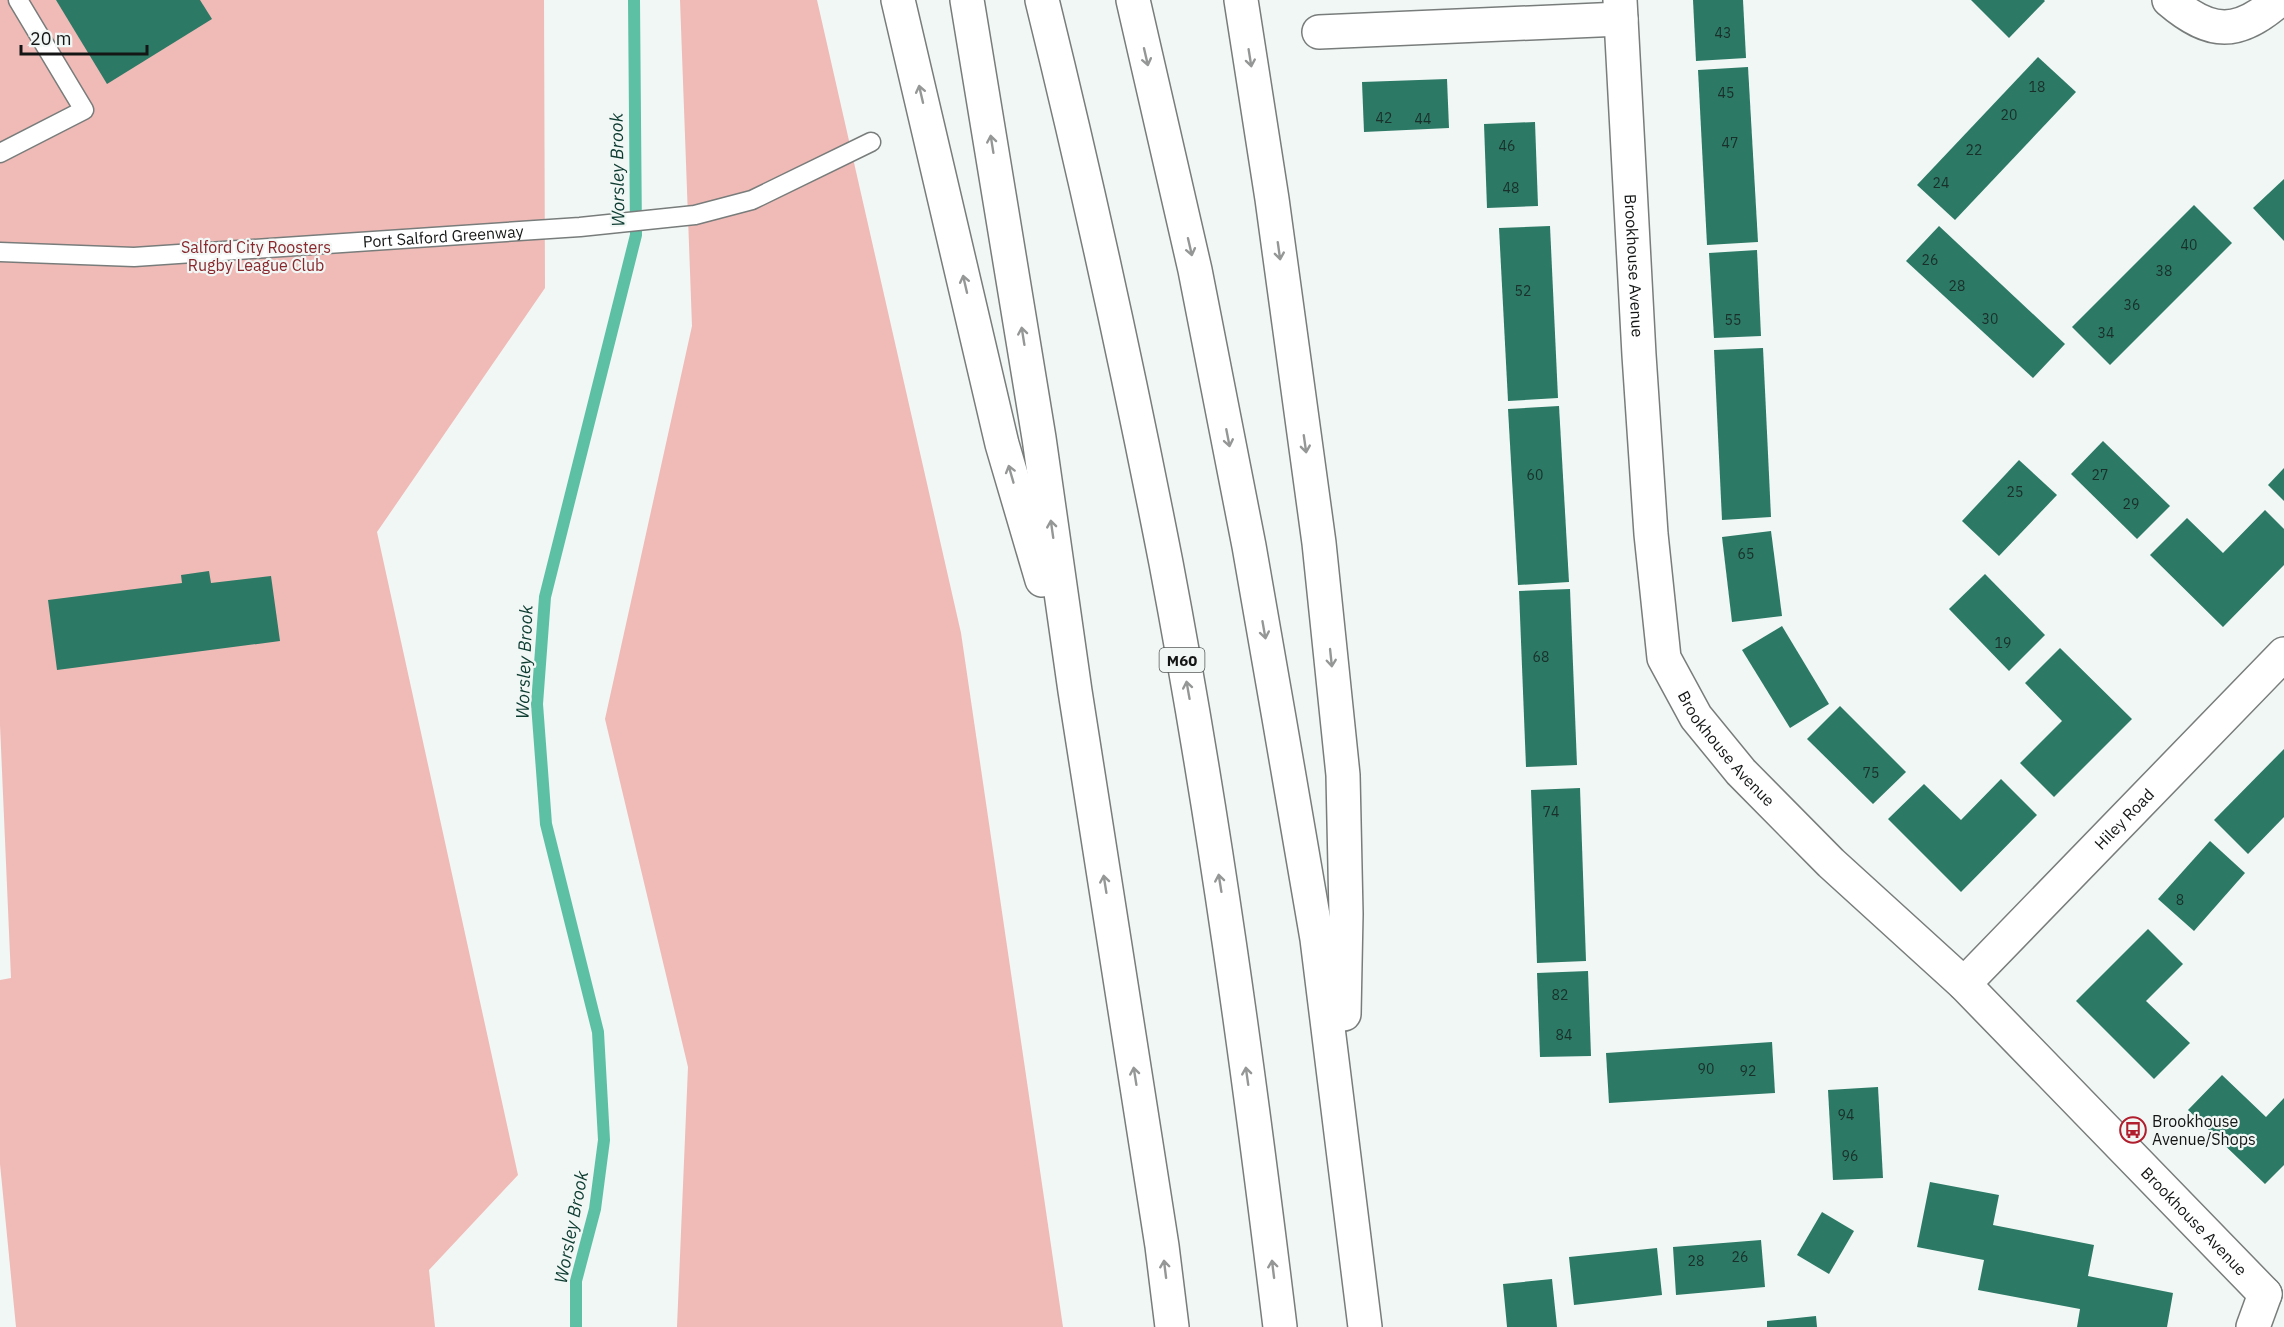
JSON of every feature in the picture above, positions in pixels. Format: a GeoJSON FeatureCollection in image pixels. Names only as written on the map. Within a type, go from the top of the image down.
{"type":"FeatureCollection","features":[{"type":"Feature","properties":{"kind":"main road"},"geometry":{"type":"LineString","coordinates":[[898,0],[1002,444],[1075,691]]}},
{"type":"Feature","properties":{"kind":"main road"},"geometry":{"type":"LineString","coordinates":[[967,0],[1037,427],[1075,691],[1162,1246],[1172,1327]]}},
{"type":"Feature","properties":{"kind":"main road","name":"M60"},"geometry":{"type":"LineString","coordinates":[[1042,0],[1108,286],[1168,575],[1231,951],[1280,1327]]}},
{"type":"Feature","properties":{"kind":"main road"},"geometry":{"type":"LineString","coordinates":[[1133,0],[1196,270],[1249,546],[1317,939],[1365,1327]]}},
{"type":"Feature","properties":{"kind":"main road"},"geometry":{"type":"LineString","coordinates":[[1241,0],[1272,200],[1319,543],[1343,775],[1346,914],[1342,1132]]}},
{"type":"Feature","properties":{"kind":"main road"},"geometry":{"type":"LineString","coordinates":[[2169,0],[2200,22],[2218,28],[2249,21],[2264,14],[2279,0]]}},
{"type":"Feature","properties":{"kind":"main road"},"geometry":{"type":"LineString","coordinates":[[1318,32],[1621,10]]}},
{"type":"Feature","properties":{"kind":"main road","name":"Brookhouse Avenue"},"geometry":{"type":"LineString","coordinates":[[1621,10],[1651,534],[1664,658],[1696,717],[1741,772],[1831,863],[1964,984],[2275,1290]]}},
{"type":"Feature","properties":{"kind":"main road","name":"Hiley Road"},"geometry":{"type":"LineString","coordinates":[[1964,984],[2284,654]]}},
{"type":"Feature","properties":{"kind":"main road"},"geometry":{"type":"LineString","coordinates":[[2253,1327],[2275,1290]]}},
{"type":"Feature","properties":{"kind":"lane"},"geometry":{"type":"LineString","coordinates":[[0,153],[84,110],[18,0]]}},
{"type":"Feature","properties":{"kind":"lane","name":"Port Salford Greenway"},"geometry":{"type":"LineString","coordinates":[[0,252],[134,257],[580,227],[695,215],[752,200],[871,142]]}},
{"type":"Feature","properties":{"kind":"green space","name":"Salford City Roosters Rugby League Club"},"geometry":{"type":"Polygon","coordinates":[[[0,0],[544,0],[545,288],[377,532],[518,1175],[429,1270],[435,1327],[16,1327],[0,1164],[0,980],[11,978],[0,725],[0,0]]]}},
{"type":"Feature","properties":{"kind":"green space"},"geometry":{"type":"Polygon","coordinates":[[[680,0],[817,0],[961,633],[1063,1327],[677,1327],[688,1067],[605,719],[692,326],[680,0]]]}},
{"type":"Feature","properties":{"kind":"building"},"geometry":{"type":"Polygon","coordinates":[[[56,0],[200,0],[212,19],[107,84],[56,0]]]}},
{"type":"Feature","properties":{"kind":"building"},"geometry":{"type":"Polygon","coordinates":[[[1693,0],[1743,0],[1746,58],[1696,61],[1693,0]]]}},
{"type":"Feature","properties":{"kind":"building"},"geometry":{"type":"Polygon","coordinates":[[[1971,0],[2044,0],[2045,1],[2009,38],[1971,0]]]}},
{"type":"Feature","properties":{"kind":"building"},"geometry":{"type":"Polygon","coordinates":[[[2038,57],[2076,92],[1955,220],[1917,185],[2038,57]]]}},
{"type":"Feature","properties":{"kind":"building"},"geometry":{"type":"Polygon","coordinates":[[[1748,67],[1758,242],[1707,245],[1698,70],[1748,67]]]}},
{"type":"Feature","properties":{"kind":"building"},"geometry":{"type":"Polygon","coordinates":[[[1447,79],[1449,128],[1364,132],[1362,82],[1447,79]]]}},
{"type":"Feature","properties":{"kind":"building"},"geometry":{"type":"Polygon","coordinates":[[[1535,122],[1538,206],[1487,208],[1484,124],[1535,122]]]}},
{"type":"Feature","properties":{"kind":"building"},"geometry":{"type":"Polygon","coordinates":[[[2284,179],[2284,241],[2253,208],[2284,179]]]}},
{"type":"Feature","properties":{"kind":"building"},"geometry":{"type":"Polygon","coordinates":[[[2194,205],[2232,243],[2110,365],[2072,327],[2194,205]]]}},
{"type":"Feature","properties":{"kind":"building"},"geometry":{"type":"Polygon","coordinates":[[[1550,226],[1558,398],[1508,401],[1499,228],[1550,226]]]}},
{"type":"Feature","properties":{"kind":"building"},"geometry":{"type":"Polygon","coordinates":[[[1939,226],[2065,344],[2033,378],[1906,261],[1939,226]]]}},
{"type":"Feature","properties":{"kind":"building"},"geometry":{"type":"Polygon","coordinates":[[[1757,250],[1761,336],[1714,338],[1709,253],[1757,250]]]}},
{"type":"Feature","properties":{"kind":"building"},"geometry":{"type":"Polygon","coordinates":[[[1763,348],[1771,517],[1722,520],[1714,350],[1763,348]]]}},
{"type":"Feature","properties":{"kind":"building"},"geometry":{"type":"Polygon","coordinates":[[[1559,406],[1569,582],[1518,585],[1508,409],[1559,406]]]}},
{"type":"Feature","properties":{"kind":"building"},"geometry":{"type":"Polygon","coordinates":[[[2103,441],[2170,506],[2137,539],[2071,474],[2103,441]]]}},
{"type":"Feature","properties":{"kind":"building"},"geometry":{"type":"Polygon","coordinates":[[[2019,460],[2057,495],[1999,556],[1962,521],[2019,460]]]}},
{"type":"Feature","properties":{"kind":"building"},"geometry":{"type":"Polygon","coordinates":[[[2284,468],[2284,501],[2268,485],[2284,468]]]}},
{"type":"Feature","properties":{"kind":"building"},"geometry":{"type":"Polygon","coordinates":[[[2265,510],[2284,529],[2284,565],[2223,627],[2150,555],[2187,518],[2223,553],[2265,510]]]}},
{"type":"Feature","properties":{"kind":"building"},"geometry":{"type":"Polygon","coordinates":[[[1771,531],[1782,616],[1732,622],[1722,537],[1771,531]]]}},
{"type":"Feature","properties":{"kind":"building"},"geometry":{"type":"Polygon","coordinates":[[[209,571],[211,583],[271,576],[280,641],[57,670],[48,600],[182,583],[181,575],[209,571]]]}},
{"type":"Feature","properties":{"kind":"building"},"geometry":{"type":"Polygon","coordinates":[[[1985,574],[2045,635],[2009,671],[1949,609],[1985,574]]]}},
{"type":"Feature","properties":{"kind":"building"},"geometry":{"type":"Polygon","coordinates":[[[1570,589],[1577,765],[1526,767],[1519,591],[1570,589]]]}},
{"type":"Feature","properties":{"kind":"building"},"geometry":{"type":"Polygon","coordinates":[[[1782,626],[1829,704],[1790,728],[1742,650],[1782,626]]]}},
{"type":"Feature","properties":{"kind":"building"},"geometry":{"type":"Polygon","coordinates":[[[2060,648],[2132,719],[2054,797],[2020,763],[2062,721],[2025,683],[2060,648]]]}},
{"type":"Feature","properties":{"kind":"building"},"geometry":{"type":"Polygon","coordinates":[[[1840,706],[1906,772],[1873,804],[1807,739],[1840,706]]]}},
{"type":"Feature","properties":{"kind":"building"},"geometry":{"type":"Polygon","coordinates":[[[2284,749],[2284,817],[2248,854],[2214,820],[2284,749]]]}},
{"type":"Feature","properties":{"kind":"building"},"geometry":{"type":"Polygon","coordinates":[[[2001,779],[2037,815],[1961,892],[1888,819],[1924,784],[1961,820],[2001,779]]]}},
{"type":"Feature","properties":{"kind":"building"},"geometry":{"type":"Polygon","coordinates":[[[1580,788],[1586,961],[1537,963],[1531,790],[1580,788]]]}},
{"type":"Feature","properties":{"kind":"building"},"geometry":{"type":"Polygon","coordinates":[[[2210,841],[2245,873],[2194,931],[2158,899],[2210,841]]]}},
{"type":"Feature","properties":{"kind":"building"},"geometry":{"type":"Polygon","coordinates":[[[2148,929],[2183,964],[2146,1001],[2190,1043],[2154,1079],[2076,1001],[2148,929]]]}},
{"type":"Feature","properties":{"kind":"building"},"geometry":{"type":"Polygon","coordinates":[[[1588,971],[1591,1056],[1540,1057],[1537,973],[1588,971]]]}},
{"type":"Feature","properties":{"kind":"building"},"geometry":{"type":"Polygon","coordinates":[[[1772,1042],[1775,1093],[1609,1103],[1606,1053],[1772,1042]]]}},
{"type":"Feature","properties":{"kind":"building"},"geometry":{"type":"Polygon","coordinates":[[[2222,1075],[2266,1117],[2284,1098],[2284,1165],[2265,1184],[2188,1110],[2222,1075]]]}},
{"type":"Feature","properties":{"kind":"building"},"geometry":{"type":"Polygon","coordinates":[[[1878,1087],[1883,1178],[1833,1180],[1828,1090],[1878,1087]]]}},
{"type":"Feature","properties":{"kind":"building"},"geometry":{"type":"Polygon","coordinates":[[[1930,1182],[1999,1195],[1993,1225],[2094,1245],[2088,1276],[2173,1293],[2167,1327],[2077,1327],[2080,1309],[1978,1290],[1984,1260],[1917,1247],[1930,1182]]]}},
{"type":"Feature","properties":{"kind":"building"},"geometry":{"type":"Polygon","coordinates":[[[1822,1212],[1854,1231],[1829,1274],[1797,1255],[1822,1212]]]}},
{"type":"Feature","properties":{"kind":"building"},"geometry":{"type":"Polygon","coordinates":[[[1761,1240],[1765,1287],[1676,1295],[1673,1247],[1761,1240]]]}},
{"type":"Feature","properties":{"kind":"building"},"geometry":{"type":"Polygon","coordinates":[[[1657,1248],[1662,1295],[1574,1305],[1569,1257],[1657,1248]]]}},
{"type":"Feature","properties":{"kind":"building"},"geometry":{"type":"Polygon","coordinates":[[[1552,1279],[1557,1327],[1507,1327],[1503,1284],[1552,1279]]]}},
{"type":"Feature","properties":{"kind":"building"},"geometry":{"type":"Polygon","coordinates":[[[1816,1316],[1817,1327],[1767,1327],[1767,1321],[1816,1316]]]}},
{"type":"Feature","properties":{"kind":"waterway","name":"Worsley Brook"},"geometry":{"type":"LineString","coordinates":[[576,1327],[576,1281],[595,1209],[604,1140],[598,1032],[546,824],[537,704],[545,597],[636,235],[634,0]]}},
{"type":"Feature","properties":{"kind":"place","name":"Brookhouse Avenue/Shops"},"geometry":{"type":"Point","coordinates":[2133,1130]}}]}
